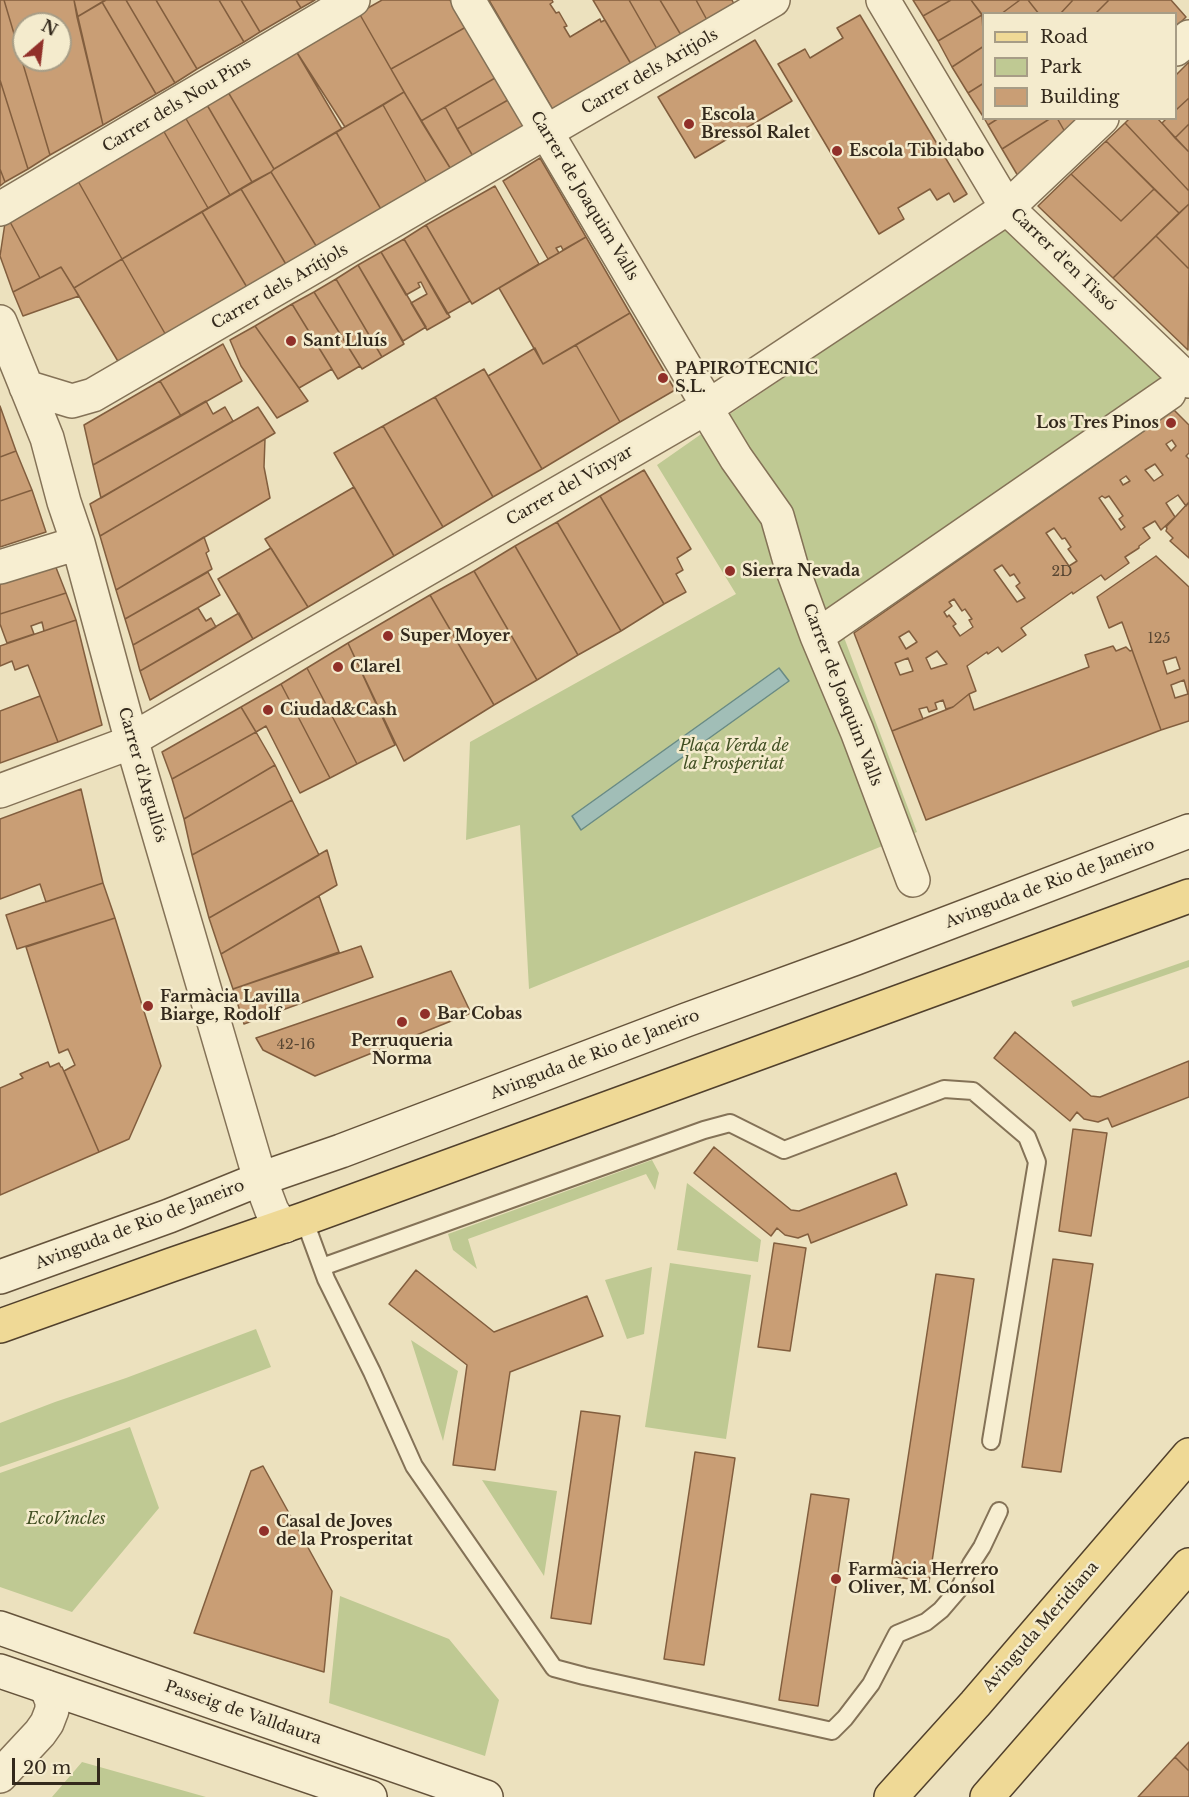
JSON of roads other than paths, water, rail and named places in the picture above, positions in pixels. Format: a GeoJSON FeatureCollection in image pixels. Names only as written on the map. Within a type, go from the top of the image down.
{"type":"FeatureCollection","features":[{"type":"Feature","properties":{"kind":"main road"},"geometry":{"type":"LineString","coordinates":[[0,1326],[295,1222],[1189,896]]}},
{"type":"Feature","properties":{"kind":"main road","name":"Avinguda Meridiana"},"geometry":{"type":"LineString","coordinates":[[891,1797],[975,1704],[1189,1455]]}},
{"type":"Feature","properties":{"kind":"main road"},"geometry":{"type":"LineString","coordinates":[[987,1797],[1189,1565]]}},
{"type":"Feature","properties":{"kind":"street","name":"Carrer dels Nou Pins"},"geometry":{"type":"LineString","coordinates":[[0,209],[353,0]]}},
{"type":"Feature","properties":{"kind":"street","name":"Carrer de Joaquim Valls"},"geometry":{"type":"LineString","coordinates":[[468,0],[537,138],[706,406],[736,458],[777,516],[791,565],[817,636],[857,731],[913,880]]}},
{"type":"Feature","properties":{"kind":"street","name":"Carrer dels Aritjols"},"geometry":{"type":"LineString","coordinates":[[537,138],[773,0]]}},
{"type":"Feature","properties":{"kind":"street","name":"Carrer d'en Tissó"},"geometry":{"type":"LineString","coordinates":[[883,0],[1007,208],[1183,381]]}},
{"type":"Feature","properties":{"kind":"street"},"geometry":{"type":"LineString","coordinates":[[1177,48],[1189,37]]}},
{"type":"Feature","properties":{"kind":"street","name":"Carrer del Vinyar"},"geometry":{"type":"LineString","coordinates":[[0,791],[132,742],[136,737],[709,406],[1007,208],[1100,120]]}},
{"type":"Feature","properties":{"kind":"street","name":"Carrer dels Arítjols"},"geometry":{"type":"LineString","coordinates":[[26,387],[72,401],[93,395],[537,138]]}},
{"type":"Feature","properties":{"kind":"street","name":"Carrer d'Argullós"},"geometry":{"type":"LineString","coordinates":[[2,331],[47,438],[132,742],[260,1179],[272,1211],[278,1220],[295,1222]]}},
{"type":"Feature","properties":{"kind":"street"},"geometry":{"type":"LineString","coordinates":[[817,636],[1183,381]]}},
{"type":"Feature","properties":{"kind":"street"},"geometry":{"type":"LineString","coordinates":[[0,567],[78,543]]}},
{"type":"Feature","properties":{"kind":"street","name":"Avinguda de Rio de Janeiro"},"geometry":{"type":"LineString","coordinates":[[0,1277],[158,1220],[260,1179],[341,1152],[1189,831]]}},
{"type":"Feature","properties":{"kind":"street","name":"Passeig de Valldaura"},"geometry":{"type":"LineString","coordinates":[[0,1628],[486,1797]]}},
{"type":"Feature","properties":{"kind":"street"},"geometry":{"type":"LineString","coordinates":[[0,1671],[370,1797]]}},
{"type":"Feature","properties":{"kind":"street"},"geometry":{"type":"LineString","coordinates":[[46,1687],[55,1678],[67,1673],[152,1697],[178,1690]]}},
{"type":"Feature","properties":{"kind":"street"},"geometry":{"type":"LineString","coordinates":[[0,1776],[47,1723],[52,1710],[52,1701],[46,1687]]}},
{"type":"Feature","properties":{"kind":"lane"},"geometry":{"type":"LineString","coordinates":[[322,1267],[704,1130],[730,1123],[784,1150],[944,1089],[973,1091],[1027,1137],[1037,1162],[991,1441]]}},
{"type":"Feature","properties":{"kind":"lane"},"geometry":{"type":"LineString","coordinates":[[295,1222],[322,1267],[414,1466],[554,1668],[832,1731],[846,1718],[871,1684],[897,1634],[926,1622],[941,1610],[959,1589],[999,1512]]}},
{"type":"Feature","properties":{"kind":"water"},"geometry":{"type":"Polygon","coordinates":[[[779,668],[789,681],[581,830],[572,816],[779,668]]]}},
{"type":"Feature","properties":{"kind":"place","name":"Escola Bressol Ralet"},"geometry":{"type":"Point","coordinates":[689,124]}},
{"type":"Feature","properties":{"kind":"place","name":"Escola Tibidabo"},"geometry":{"type":"Point","coordinates":[837,151]}},
{"type":"Feature","properties":{"kind":"place","name":"Sant Lluís"},"geometry":{"type":"Point","coordinates":[291,341]}},
{"type":"Feature","properties":{"kind":"place","name":"PAPIROTECNIC S.L."},"geometry":{"type":"Point","coordinates":[663,378]}},
{"type":"Feature","properties":{"kind":"place","name":"Los Tres Pinos"},"geometry":{"type":"Point","coordinates":[1171,423]}},
{"type":"Feature","properties":{"kind":"place","name":"Sierra Nevada"},"geometry":{"type":"Point","coordinates":[730,571]}},
{"type":"Feature","properties":{"kind":"place","name":"Super Moyer"},"geometry":{"type":"Point","coordinates":[388,636]}},
{"type":"Feature","properties":{"kind":"place","name":"Clarel"},"geometry":{"type":"Point","coordinates":[338,667]}},
{"type":"Feature","properties":{"kind":"place","name":"Ciudad&Cash"},"geometry":{"type":"Point","coordinates":[268,710]}},
{"type":"Feature","properties":{"kind":"place","name":"Farmàcia Lavilla Biarge, Rodolf"},"geometry":{"type":"Point","coordinates":[148,1006]}},
{"type":"Feature","properties":{"kind":"place","name":"Bar Cobas"},"geometry":{"type":"Point","coordinates":[425,1014]}},
{"type":"Feature","properties":{"kind":"place","name":"Perruqueria Norma"},"geometry":{"type":"Point","coordinates":[402,1022]}},
{"type":"Feature","properties":{"kind":"place","name":"Casal de Joves de la Prosperitat"},"geometry":{"type":"Point","coordinates":[264,1531]}},
{"type":"Feature","properties":{"kind":"place","name":"Farmàcia Herrero Oliver, M. Consol"},"geometry":{"type":"Point","coordinates":[836,1579]}},
{"type":"Feature","properties":{"kind":"park label","name":"Plaça Verda de la Prosperitat"},"geometry":{"type":"Point","coordinates":[734,755]}},
{"type":"Feature","properties":{"kind":"park label","name":"EcoVincles"},"geometry":{"type":"Point","coordinates":[66,1519]}}]}
